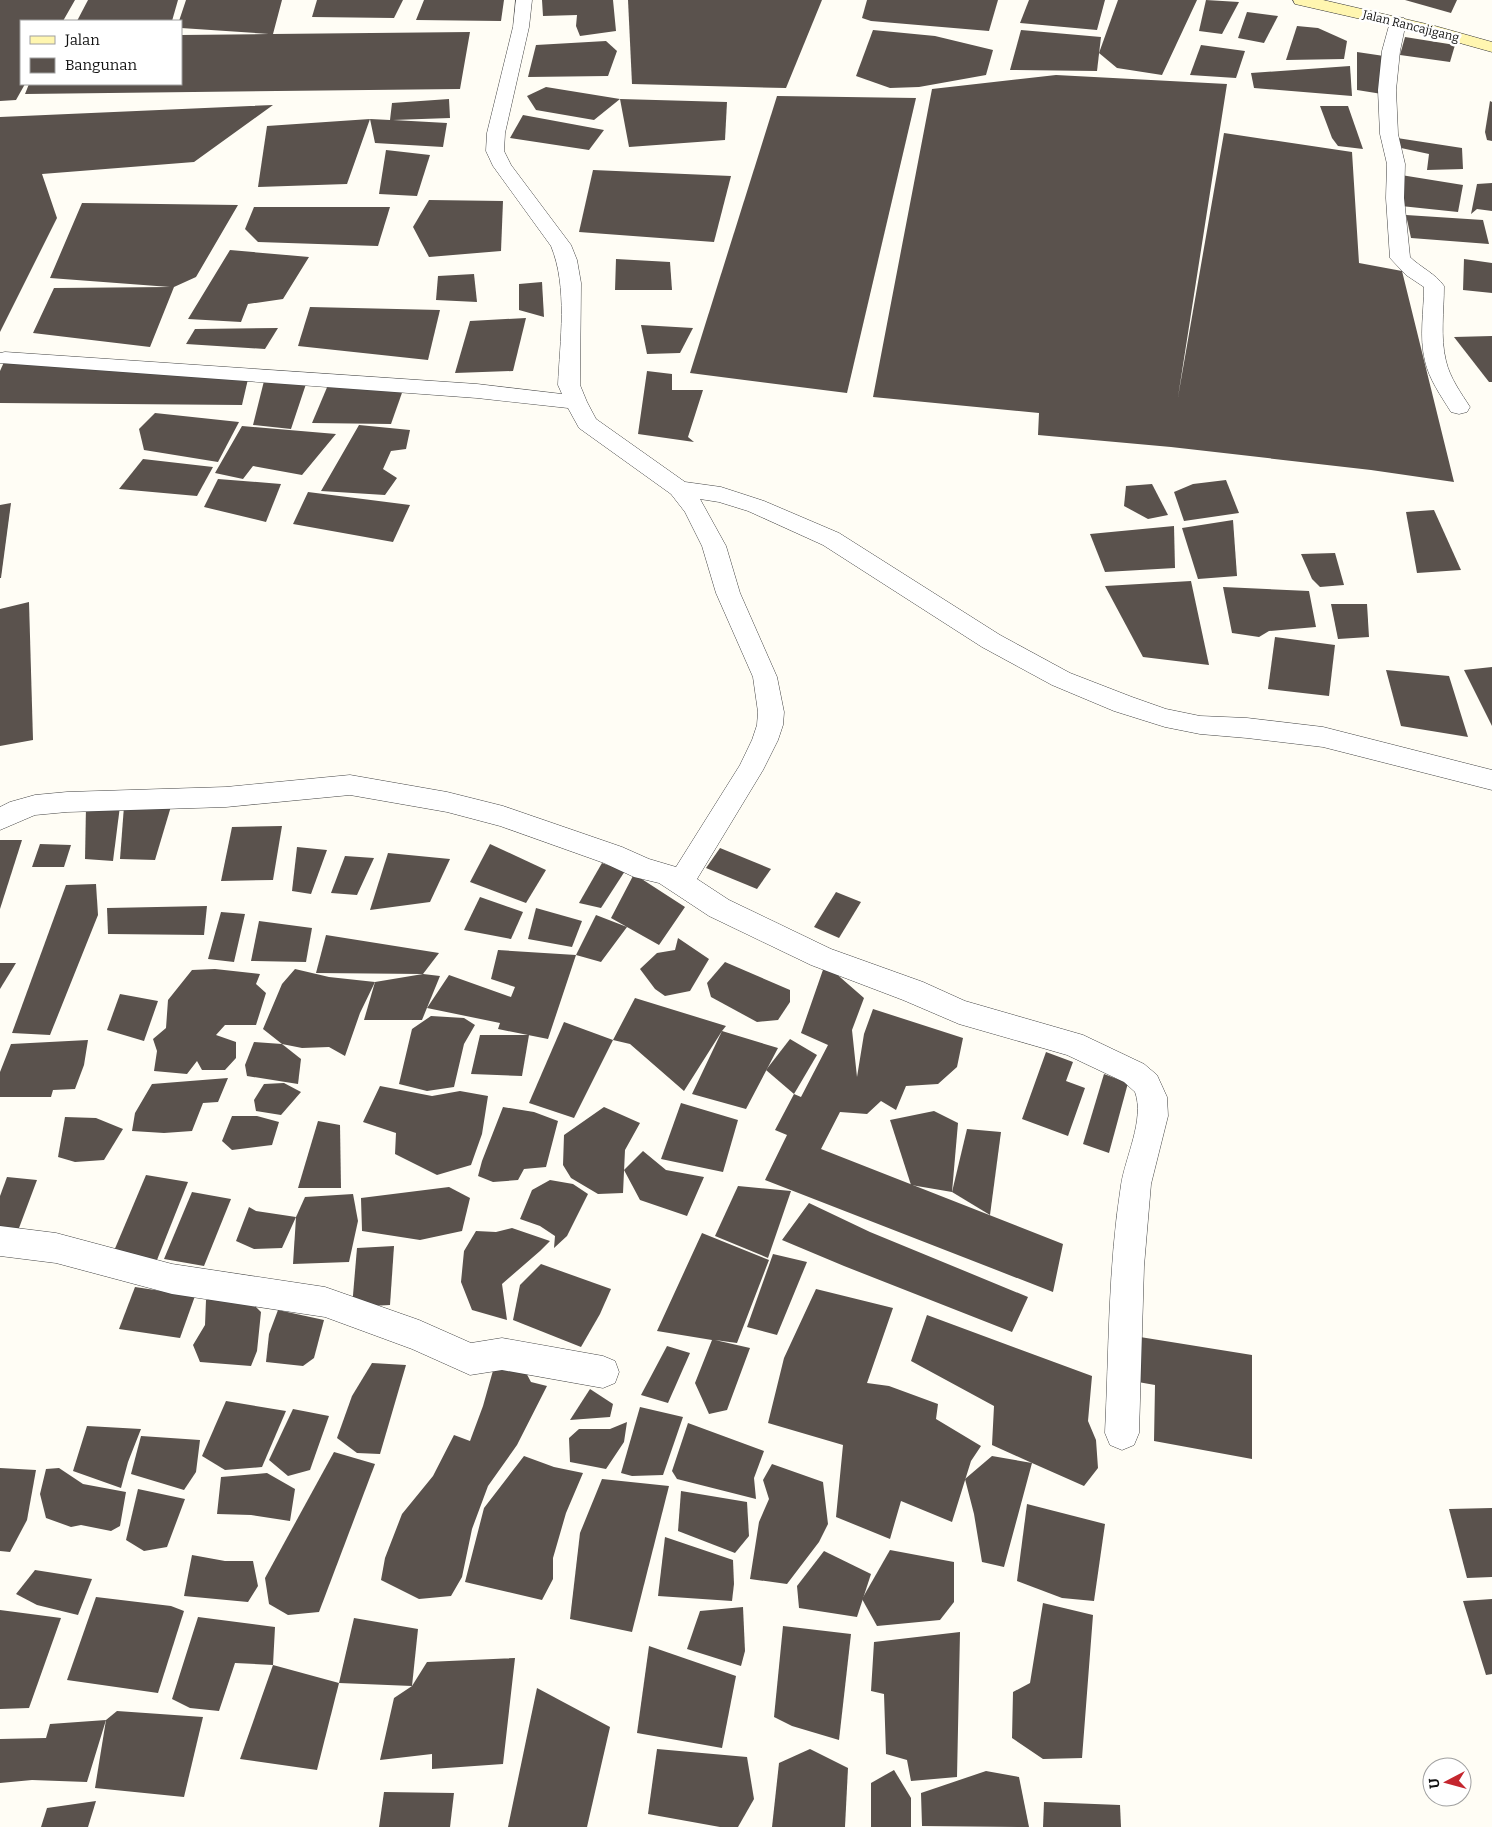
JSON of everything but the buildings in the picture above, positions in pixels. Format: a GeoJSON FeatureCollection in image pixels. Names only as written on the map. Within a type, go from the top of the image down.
{"type":"FeatureCollection","features":[{"type":"Feature","properties":{"kind":"main road","name":"Jalan Rancajigang"},"geometry":{"type":"LineString","coordinates":[[1301,0],[1398,22],[1492,47]]}},
{"type":"Feature","properties":{"kind":"street"},"geometry":{"type":"LineString","coordinates":[[524,0],[521,27],[496,133],[495,151],[517,189],[561,245],[567,260],[571,283],[569,385],[587,423],[680,489],[695,509],[714,546],[728,593],[765,677],[771,712],[770,725],[754,762],[681,882]]}},
{"type":"Feature","properties":{"kind":"street"},"geometry":{"type":"LineString","coordinates":[[1398,22],[1387,90],[1389,134],[1396,164],[1395,198],[1400,258],[1404,264],[1434,286],[1433,334],[1435,361],[1459,407]]}},
{"type":"Feature","properties":{"kind":"street"},"geometry":{"type":"LineString","coordinates":[[5,358],[477,391],[576,402]]}},
{"type":"Feature","properties":{"kind":"street"},"geometry":{"type":"LineString","coordinates":[[680,489],[721,495],[756,506],[831,539],[991,642],[1061,679],[1123,704],[1165,718],[1200,725],[1323,737],[1492,780]]}},
{"type":"Feature","properties":{"kind":"street"},"geometry":{"type":"LineString","coordinates":[[0,820],[19,809],[43,804],[226,797],[319,786],[350,785],[448,802],[503,816],[613,855],[644,869],[665,874],[681,882],[719,908],[821,957],[913,991],[959,1012],[1073,1044],[1134,1073],[1147,1084],[1152,1097],[1153,1116],[1136,1184],[1134,1202],[1127,1286],[1122,1433]]}},
{"type":"Feature","properties":{"kind":"street"},"geometry":{"type":"LineString","coordinates":[[0,1241],[56,1248],[172,1279],[325,1302],[419,1336],[470,1358],[502,1354],[603,1372]]}}]}
